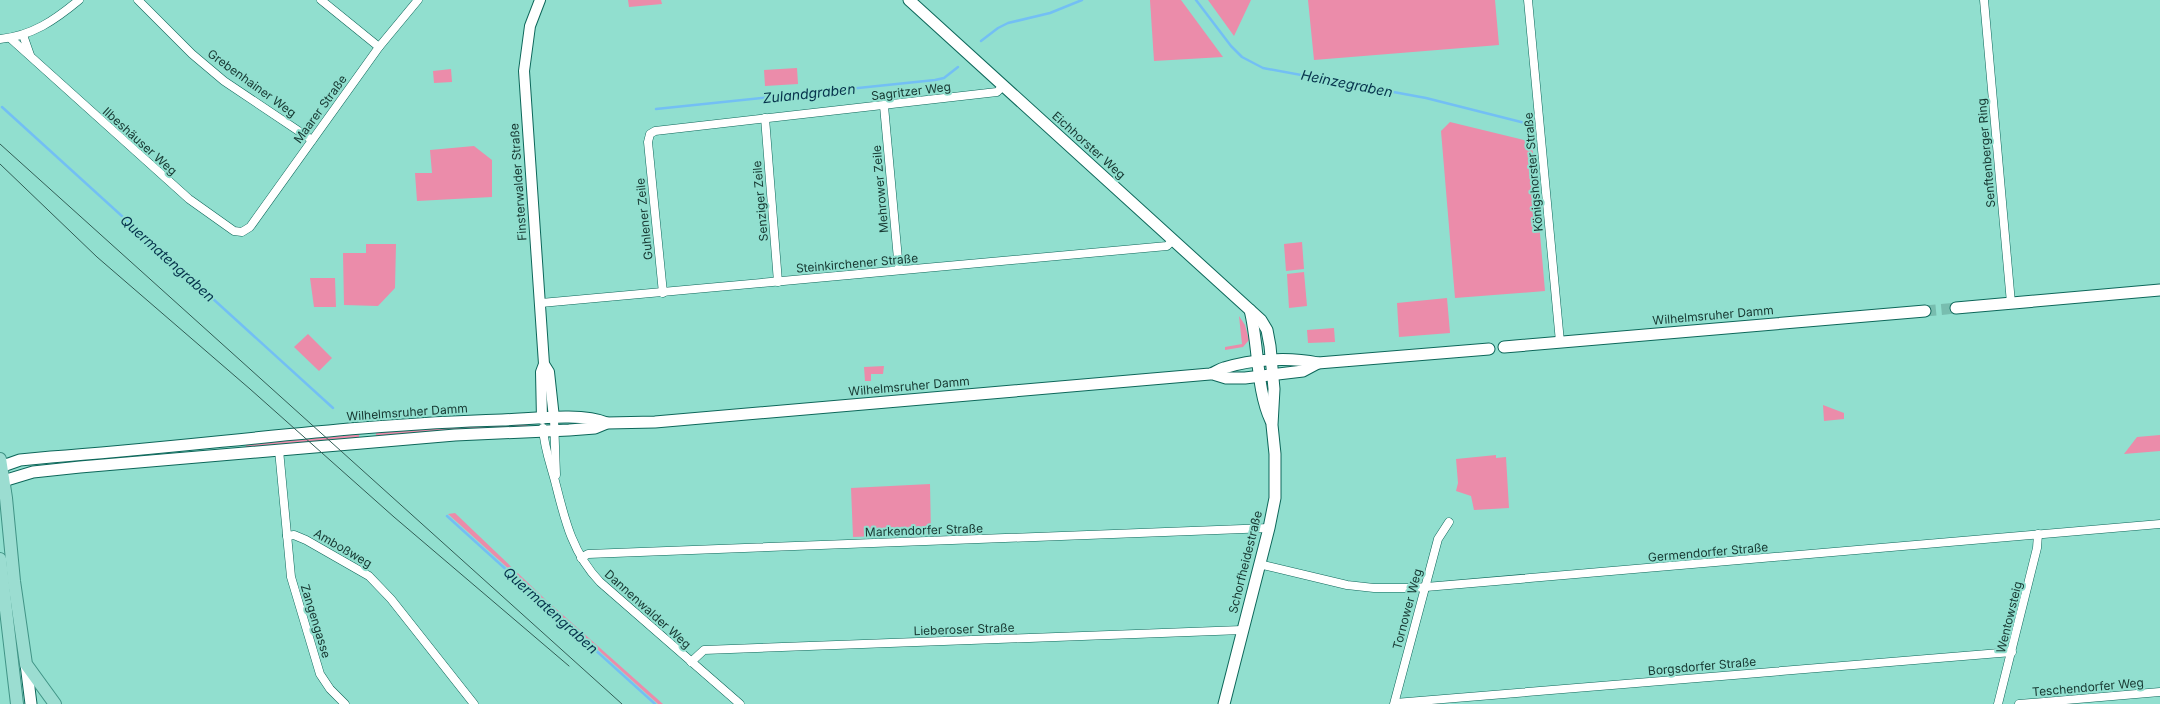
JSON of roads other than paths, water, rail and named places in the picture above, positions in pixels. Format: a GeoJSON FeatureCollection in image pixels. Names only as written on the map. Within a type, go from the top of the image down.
{"type":"FeatureCollection","features":[{"type":"Feature","properties":{"kind":"main road","name":"Eichhorster Weg"},"geometry":{"type":"LineString","coordinates":[[909,0],[1261,320],[1267,330],[1273,374]]}},
{"type":"Feature","properties":{"kind":"main road"},"geometry":{"type":"LineString","coordinates":[[1956,308],[2160,290]]}},
{"type":"Feature","properties":{"kind":"main road"},"geometry":{"type":"LineString","coordinates":[[1250,310],[1259,362]]}},
{"type":"Feature","properties":{"kind":"main road","name":"Wilhelmsruher Damm"},"geometry":{"type":"LineString","coordinates":[[1504,347],[1925,311]]}},
{"type":"Feature","properties":{"kind":"main road","name":"Wilhelmsruher Damm"},"geometry":{"type":"LineString","coordinates":[[1213,374],[1222,368],[1259,362],[1302,360],[1318,363],[1489,348]]}},
{"type":"Feature","properties":{"kind":"main road","name":"Schorfheidestraße"},"geometry":{"type":"LineString","coordinates":[[1259,362],[1265,403],[1272,425]]}},
{"type":"Feature","properties":{"kind":"main road","name":"Wilhelmsruher Damm"},"geometry":{"type":"LineString","coordinates":[[2,481],[34,472],[455,435],[595,428],[607,423],[655,422],[1213,374],[1226,378],[1261,376],[1303,371],[1318,363]]}},
{"type":"Feature","properties":{"kind":"main road","name":"Schorfheidestraße"},"geometry":{"type":"LineString","coordinates":[[1224,704],[1275,498],[1275,454],[1272,425],[1273,374]]}},
{"type":"Feature","properties":{"kind":"main road","name":"Wilhelmsruher Damm"},"geometry":{"type":"LineString","coordinates":[[0,464],[20,460],[113,451],[434,423],[595,418],[607,423]]}},
{"type":"Feature","properties":{"kind":"main road"},"geometry":{"type":"LineString","coordinates":[[209,442],[210,456]]}},
{"type":"Feature","properties":{"kind":"main road"},"geometry":{"type":"LineString","coordinates":[[112,465],[113,451]]}},
{"type":"Feature","properties":{"kind":"main road"},"geometry":{"type":"LineString","coordinates":[[0,464],[17,704]]}},
{"type":"Feature","properties":{"kind":"main road"},"geometry":{"type":"LineString","coordinates":[[0,559],[9,582],[26,664],[31,704]]}},
{"type":"Feature","properties":{"kind":"main road"},"geometry":{"type":"LineString","coordinates":[[26,664],[55,704]]}},
{"type":"Feature","properties":{"kind":"street"},"geometry":{"type":"LineString","coordinates":[[0,40],[23,35],[48,24],[80,0]]}},
{"type":"Feature","properties":{"kind":"street","name":"Grebenhainer Weg"},"geometry":{"type":"LineString","coordinates":[[138,0],[192,54],[224,81],[312,140]]}},
{"type":"Feature","properties":{"kind":"street"},"geometry":{"type":"LineString","coordinates":[[321,0],[379,47]]}},
{"type":"Feature","properties":{"kind":"street","name":"Maarer Straße"},"geometry":{"type":"LineString","coordinates":[[242,232],[250,227],[379,47],[418,0]]}},
{"type":"Feature","properties":{"kind":"street","name":"Finsterwalder Straße"},"geometry":{"type":"LineString","coordinates":[[540,0],[530,26],[524,71],[541,303],[544,364],[541,372],[542,419]]}},
{"type":"Feature","properties":{"kind":"street","name":"Königshorster Straße"},"geometry":{"type":"LineString","coordinates":[[1528,0],[1560,342]]}},
{"type":"Feature","properties":{"kind":"street","name":"Senftenberger Ring"},"geometry":{"type":"LineString","coordinates":[[1984,0],[2011,303]]}},
{"type":"Feature","properties":{"kind":"street","name":"Ilbeshäuser Weg"},"geometry":{"type":"LineString","coordinates":[[23,35],[30,55]]}},
{"type":"Feature","properties":{"kind":"street","name":"Ilbeshäuser Weg"},"geometry":{"type":"LineString","coordinates":[[10,38],[189,200],[234,231],[242,232]]}},
{"type":"Feature","properties":{"kind":"street","name":"Sagritzer Weg"},"geometry":{"type":"LineString","coordinates":[[648,142],[650,134],[655,131],[997,92],[1003,86]]}},
{"type":"Feature","properties":{"kind":"street","name":"Mehrower Zeile"},"geometry":{"type":"LineString","coordinates":[[884,106],[899,270]]}},
{"type":"Feature","properties":{"kind":"street","name":"Senziger Zeile"},"geometry":{"type":"LineString","coordinates":[[765,118],[778,282]]}},
{"type":"Feature","properties":{"kind":"street","name":"Guhlener Zeile"},"geometry":{"type":"LineString","coordinates":[[648,142],[663,293]]}},
{"type":"Feature","properties":{"kind":"street","name":"Steinkirchener Straße"},"geometry":{"type":"LineString","coordinates":[[541,303],[1167,246],[1173,240]]}},
{"type":"Feature","properties":{"kind":"street","name":"Finsterwalder Straße"},"geometry":{"type":"LineString","coordinates":[[544,364],[548,372],[554,418]]}},
{"type":"Feature","properties":{"kind":"street","name":"Dannenwalder Weg"},"geometry":{"type":"LineString","coordinates":[[554,418],[544,448],[556,485]]}},
{"type":"Feature","properties":{"kind":"street","name":"Dannenwalder Weg"},"geometry":{"type":"LineString","coordinates":[[542,419],[549,431],[561,509],[581,558],[600,582],[740,704]]}},
{"type":"Feature","properties":{"kind":"street"},"geometry":{"type":"LineString","coordinates":[[280,450],[287,536]]}},
{"type":"Feature","properties":{"kind":"street","name":"Tornower Weg"},"geometry":{"type":"LineString","coordinates":[[1395,703],[1438,539],[1449,522]]}},
{"type":"Feature","properties":{"kind":"street","name":"Germendorfer Straße"},"geometry":{"type":"LineString","coordinates":[[1259,564],[1347,586],[1424,588],[2160,524]]}},
{"type":"Feature","properties":{"kind":"street","name":"Markendorfer Straße"},"geometry":{"type":"LineString","coordinates":[[581,558],[588,554],[1269,528]]}},
{"type":"Feature","properties":{"kind":"street","name":"Wentowsteig"},"geometry":{"type":"LineString","coordinates":[[1998,704],[2037,548],[2038,534]]}},
{"type":"Feature","properties":{"kind":"street","name":"Amboßweg"},"geometry":{"type":"LineString","coordinates":[[287,536],[294,535],[306,540],[369,576],[391,599],[474,704]]}},
{"type":"Feature","properties":{"kind":"street","name":"Zangengasse"},"geometry":{"type":"LineString","coordinates":[[287,536],[291,577],[320,674],[330,689],[345,704]]}},
{"type":"Feature","properties":{"kind":"street","name":"Lieberoser Straße"},"geometry":{"type":"LineString","coordinates":[[691,662],[704,650],[1242,630]]}},
{"type":"Feature","properties":{"kind":"street","name":"Borgsdorfer Straße"},"geometry":{"type":"LineString","coordinates":[[1395,703],[2012,652]]}},
{"type":"Feature","properties":{"kind":"street","name":"Teschendorfer Weg"},"geometry":{"type":"LineString","coordinates":[[2018,704],[2160,692]]}},
{"type":"Feature","properties":{"kind":"waterway","name":"Zulandgraben"},"geometry":{"type":"LineString","coordinates":[[981,41],[1008,23],[1050,13],[1082,0]]}},
{"type":"Feature","properties":{"kind":"waterway","name":"Heinzegraben"},"geometry":{"type":"LineString","coordinates":[[1196,0],[1231,46],[1242,57],[1263,68],[1426,98],[1525,123]]}},
{"type":"Feature","properties":{"kind":"waterway","name":"Zulandgraben"},"geometry":{"type":"LineString","coordinates":[[656,109],[935,80],[944,78],[958,67]]}},
{"type":"Feature","properties":{"kind":"waterway","name":"Quermatengraben"},"geometry":{"type":"LineString","coordinates":[[2,107],[333,408]]}},
{"type":"Feature","properties":{"kind":"waterway","name":"Quermatengraben"},"geometry":{"type":"LineString","coordinates":[[447,516],[655,704]]}},
{"type":"Feature","properties":{"kind":"tunnel"},"geometry":{"type":"LineString","coordinates":[[1925,311],[1956,308]]}},
{"type":"Feature","properties":{"kind":"tram line"},"geometry":{"type":"LineString","coordinates":[[0,144],[622,704]]}},
{"type":"Feature","properties":{"kind":"tram line"},"geometry":{"type":"LineString","coordinates":[[0,164],[97,257],[394,517],[569,666]]}}]}
